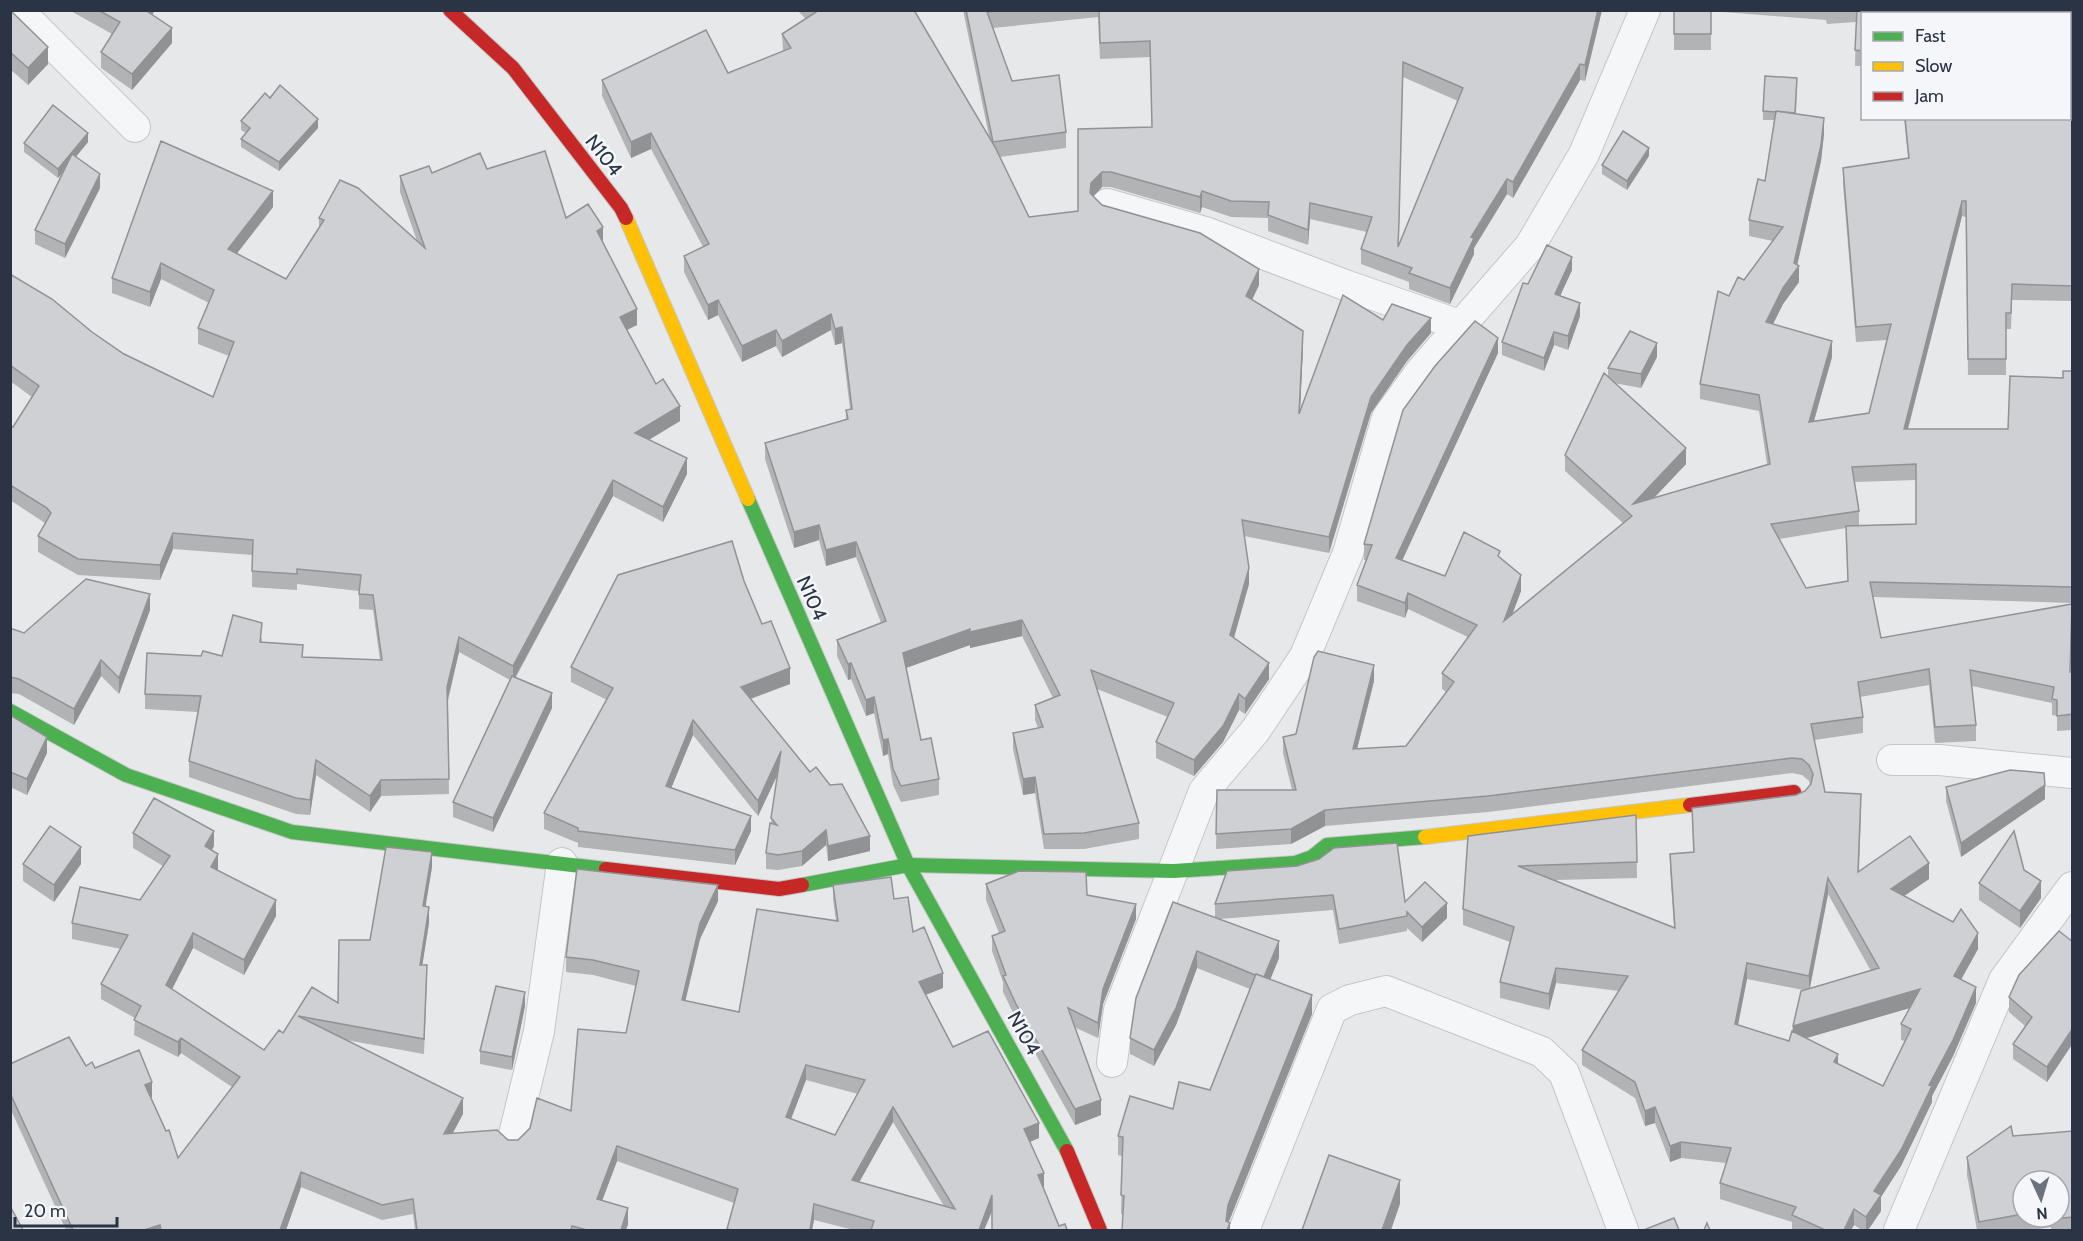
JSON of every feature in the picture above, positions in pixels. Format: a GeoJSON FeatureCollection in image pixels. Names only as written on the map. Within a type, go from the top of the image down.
{"type":"FeatureCollection","features":[{"type":"Feature","properties":{"kind":"street"},"geometry":{"type":"LineString","coordinates":[[18,10],[135,127]]}},
{"type":"Feature","properties":{"kind":"street","name":"N104"},"geometry":{"type":"LineString","coordinates":[[450,10],[513,69],[621,208],[908,865],[1061,1138],[1100,1230]]}},
{"type":"Feature","properties":{"kind":"street"},"geometry":{"type":"LineString","coordinates":[[1112,1062],[1119,1010],[1204,791],[1255,731],[1305,656],[1348,553],[1387,418],[1421,370],[1530,246],[1584,154],[1645,10]]}},
{"type":"Feature","properties":{"kind":"street"},"geometry":{"type":"LineString","coordinates":[[1107,204],[1208,232],[1345,285],[1462,326]]}},
{"type":"Feature","properties":{"kind":"street"},"geometry":{"type":"LineString","coordinates":[[10,711],[126,775],[292,832],[779,889],[908,865],[1174,871],[1295,863],[1312,858],[1327,845],[1490,831],[1794,792]]}},
{"type":"Feature","properties":{"kind":"street"},"geometry":{"type":"LineString","coordinates":[[1892,760],[1939,760],[2073,773]]}},
{"type":"Feature","properties":{"kind":"street"},"geometry":{"type":"LineString","coordinates":[[513,1139],[539,1031],[562,863]]}},
{"type":"Feature","properties":{"kind":"street"},"geometry":{"type":"LineString","coordinates":[[1899,1230],[2004,980],[2073,887]]}},
{"type":"Feature","properties":{"kind":"street"},"geometry":{"type":"LineString","coordinates":[[1244,1230],[1332,1009],[1350,1000],[1386,991],[1542,1052],[1564,1074],[1623,1230]]}},
{"type":"Feature","properties":{"kind":"building"},"geometry":{"type":"Polygon","coordinates":[[[10,10],[48,47],[28,68],[10,52],[10,10]]]}},
{"type":"Feature","properties":{"kind":"building"},"geometry":{"type":"Polygon","coordinates":[[[98,10],[145,10],[172,28],[132,74],[101,52],[120,22],[98,10]]]}},
{"type":"Feature","properties":{"kind":"building"},"geometry":{"type":"Polygon","coordinates":[[[814,10],[914,10],[995,147],[1029,217],[1078,211],[1078,129],[1152,127],[1150,41],[1100,43],[1099,10],[1598,10],[1585,65],[1580,64],[1513,182],[1507,179],[1471,237],[1474,238],[1450,288],[1409,273],[1412,268],[1361,249],[1372,217],[1310,203],[1308,230],[1268,215],[1269,202],[1231,201],[1202,191],[1200,197],[1111,172],[1102,172],[1091,183],[1090,193],[1102,205],[1200,233],[1259,269],[1246,296],[1303,331],[1299,414],[1343,295],[1383,320],[1392,304],[1431,318],[1407,345],[1371,397],[1329,537],[1242,520],[1249,568],[1230,635],[1269,663],[1245,699],[1239,694],[1223,726],[1194,760],[1156,742],[1174,703],[1091,670],[1139,823],[1084,833],[1044,834],[1035,777],[1023,779],[1013,733],[1043,727],[1035,705],[1060,695],[1022,620],[970,632],[970,629],[903,653],[921,740],[931,738],[939,779],[901,786],[893,769],[888,739],[883,740],[874,697],[866,700],[851,663],[848,664],[837,640],[886,621],[856,542],[826,550],[819,525],[794,532],[765,443],[848,419],[846,410],[852,409],[842,327],[835,329],[831,314],[782,341],[776,330],[742,346],[718,300],[708,305],[684,256],[709,244],[651,133],[631,142],[602,80],[706,30],[728,73],[791,48],[782,34],[816,12],[814,10]],[[1403,62],[1398,247],[1463,88],[1403,62]]]}},
{"type":"Feature","properties":{"kind":"building"},"geometry":{"type":"Polygon","coordinates":[[[966,10],[1007,10],[987,12],[1012,81],[1059,75],[1066,132],[993,142],[966,10]]]}},
{"type":"Feature","properties":{"kind":"building"},"geometry":{"type":"Polygon","coordinates":[[[1674,10],[1711,10],[1711,34],[1674,34],[1674,10]]]}},
{"type":"Feature","properties":{"kind":"building"},"geometry":{"type":"Polygon","coordinates":[[[1857,10],[1892,10],[1892,12],[1861,12],[1861,51],[1855,50],[1857,10]]]}},
{"type":"Feature","properties":{"kind":"building"},"geometry":{"type":"Polygon","coordinates":[[[1945,10],[2047,10],[2047,12],[1945,12],[1945,10]]]}},
{"type":"Feature","properties":{"kind":"building"},"geometry":{"type":"Polygon","coordinates":[[[2073,50],[2073,286],[2012,284],[2011,313],[2006,313],[2006,359],[1968,359],[1966,201],[1962,201],[1904,429],[2008,429],[2010,376],[2063,378],[2063,371],[2073,371],[2072,587],[1870,582],[1881,638],[2072,604],[2070,672],[2073,672],[2073,714],[2057,716],[2057,700],[2052,699],[2054,687],[1970,670],[1976,725],[1935,727],[1929,669],[1858,682],[1863,717],[1811,724],[1825,792],[1861,794],[1858,872],[1910,836],[1929,863],[1891,889],[1953,922],[1961,909],[1978,933],[1954,976],[1976,987],[1901,1150],[1874,1191],[1881,1195],[1866,1217],[1854,1209],[1844,1230],[1825,1230],[1792,1215],[1796,1207],[1720,1183],[1731,1148],[1681,1142],[1670,1146],[1655,1107],[1645,1111],[1635,1082],[1582,1050],[1628,976],[1556,968],[1549,994],[1500,982],[1514,927],[1463,909],[1468,836],[1636,815],[1637,862],[1518,866],[1675,928],[1670,854],[1694,852],[1692,808],[1796,795],[1805,791],[1811,784],[1813,774],[1809,765],[1802,759],[1792,758],[1488,796],[1325,810],[1291,829],[1216,834],[1217,790],[1296,790],[1283,737],[1296,734],[1314,657],[1318,651],[1374,665],[1353,749],[1406,746],[1454,682],[1442,673],[1477,625],[1408,593],[1405,603],[1357,585],[1372,545],[1364,544],[1403,410],[1435,366],[1475,321],[1498,338],[1396,558],[1445,576],[1464,532],[1500,551],[1498,556],[1521,575],[1504,621],[1632,516],[1565,455],[1604,373],[1686,448],[1633,504],[1770,464],[1759,395],[1700,384],[1718,291],[1729,296],[1738,277],[1744,280],[1783,227],[1749,220],[1758,179],[1765,181],[1776,111],[1824,118],[1821,145],[1794,263],[1799,266],[1783,288],[1766,322],[1832,341],[1809,422],[1869,413],[1891,324],[1856,327],[1843,168],[1909,158],[1905,120],[2071,120],[2071,51],[2073,50]],[[1916,464],[1852,467],[1859,511],[1771,524],[1806,588],[1848,581],[1846,526],[1916,524],[1916,464]],[[1828,878],[1809,976],[1747,963],[1735,1024],[1789,1041],[1792,1031],[1838,1054],[1834,1062],[1883,1086],[1911,1029],[1901,1024],[1920,989],[1793,1026],[1801,991],[1879,968],[1828,878]]]}},
{"type":"Feature","properties":{"kind":"building"},"geometry":{"type":"Polygon","coordinates":[[[1765,76],[1797,78],[1795,113],[1763,111],[1765,76]]]}},
{"type":"Feature","properties":{"kind":"building"},"geometry":{"type":"Polygon","coordinates":[[[280,85],[318,119],[279,162],[241,139],[250,128],[241,121],[265,93],[270,98],[280,85]]]}},
{"type":"Feature","properties":{"kind":"building"},"geometry":{"type":"Polygon","coordinates":[[[53,105],[88,133],[58,169],[24,143],[53,105]]]}},
{"type":"Feature","properties":{"kind":"building"},"geometry":{"type":"Polygon","coordinates":[[[1623,131],[1649,148],[1627,181],[1602,165],[1623,131]]]}},
{"type":"Feature","properties":{"kind":"building"},"geometry":{"type":"Polygon","coordinates":[[[161,141],[273,191],[228,249],[286,279],[324,220],[319,218],[340,180],[358,188],[425,248],[400,176],[429,166],[432,173],[480,153],[487,169],[545,151],[566,218],[588,204],[603,227],[597,231],[637,309],[620,317],[656,384],[663,379],[680,406],[635,433],[687,458],[663,507],[613,480],[513,666],[459,637],[447,687],[449,779],[381,780],[370,796],[316,760],[310,800],[296,798],[189,761],[201,696],[145,694],[147,653],[201,656],[203,651],[222,656],[233,615],[262,623],[260,642],[303,645],[302,657],[382,660],[373,595],[359,594],[361,575],[297,569],[297,574],[252,571],[253,540],[173,533],[160,565],[78,559],[38,536],[51,513],[47,508],[10,485],[10,426],[13,427],[39,386],[10,365],[10,274],[52,299],[92,332],[124,354],[213,397],[234,342],[198,328],[214,290],[161,263],[150,292],[112,278],[161,141]]]}},
{"type":"Feature","properties":{"kind":"building"},"geometry":{"type":"Polygon","coordinates":[[[72,154],[100,174],[65,244],[35,230],[72,154]]]}},
{"type":"Feature","properties":{"kind":"building"},"geometry":{"type":"Polygon","coordinates":[[[1547,245],[1572,257],[1555,294],[1580,303],[1568,336],[1554,332],[1544,358],[1502,342],[1523,283],[1528,284],[1547,245]]]}},
{"type":"Feature","properties":{"kind":"building"},"geometry":{"type":"Polygon","coordinates":[[[1630,331],[1657,343],[1641,374],[1608,368],[1630,331]]]}},
{"type":"Feature","properties":{"kind":"building"},"geometry":{"type":"Polygon","coordinates":[[[732,541],[744,581],[762,624],[771,621],[790,668],[741,687],[810,772],[816,767],[830,785],[842,784],[870,836],[828,846],[826,830],[802,851],[778,855],[766,853],[770,823],[777,825],[771,818],[781,751],[758,801],[693,720],[666,786],[751,816],[735,850],[578,831],[578,828],[544,813],[613,688],[571,667],[618,575],[732,541]]]}},
{"type":"Feature","properties":{"kind":"building"},"geometry":{"type":"Polygon","coordinates":[[[86,579],[150,594],[119,678],[101,660],[74,709],[19,679],[10,677],[10,628],[24,633],[86,579]]]}},
{"type":"Feature","properties":{"kind":"building"},"geometry":{"type":"Polygon","coordinates":[[[512,676],[552,693],[493,818],[453,802],[512,676]]]}},
{"type":"Feature","properties":{"kind":"building"},"geometry":{"type":"Polygon","coordinates":[[[10,715],[47,737],[27,779],[10,772],[10,715]]]}},
{"type":"Feature","properties":{"kind":"building"},"geometry":{"type":"Polygon","coordinates":[[[2010,770],[2044,773],[2045,785],[1961,843],[1946,787],[2010,770]]]}},
{"type":"Feature","properties":{"kind":"building"},"geometry":{"type":"Polygon","coordinates":[[[154,798],[214,831],[205,846],[218,854],[211,867],[276,900],[244,960],[193,933],[166,985],[264,1050],[279,1030],[283,1033],[312,987],[338,1003],[339,940],[370,940],[386,847],[432,852],[423,906],[429,907],[420,965],[427,965],[424,1039],[298,1016],[463,1098],[444,1134],[497,1130],[508,1140],[518,1140],[530,1128],[537,1098],[571,1111],[578,1029],[626,1033],[639,971],[593,960],[566,957],[577,869],[718,885],[700,923],[682,1000],[739,1012],[757,909],[838,921],[833,885],[891,877],[894,899],[908,897],[913,932],[924,927],[943,973],[919,982],[953,1047],[988,1031],[1039,1123],[1024,1129],[1044,1173],[1038,1175],[1059,1226],[1065,1224],[1067,1230],[992,1230],[992,1195],[979,1230],[871,1230],[874,1221],[814,1204],[810,1230],[732,1230],[727,1229],[738,1189],[617,1146],[597,1199],[628,1208],[621,1230],[587,1230],[572,1226],[571,1230],[417,1230],[413,1199],[382,1205],[301,1172],[280,1230],[161,1230],[160,1225],[144,1230],[73,1230],[10,1093],[10,1064],[69,1037],[86,1066],[92,1062],[95,1068],[139,1050],[152,1082],[145,1085],[166,1131],[169,1130],[178,1158],[240,1077],[181,1038],[178,1042],[134,1020],[141,1006],[101,984],[128,935],[72,923],[80,887],[140,900],[170,856],[133,833],[154,798]],[[806,1065],[786,1117],[835,1135],[865,1080],[806,1065]],[[893,1107],[852,1180],[955,1209],[893,1107]]]}},
{"type":"Feature","properties":{"kind":"building"},"geometry":{"type":"Polygon","coordinates":[[[50,826],[81,847],[54,885],[23,864],[50,826]]]}},
{"type":"Feature","properties":{"kind":"building"},"geometry":{"type":"Polygon","coordinates":[[[2014,831],[2024,870],[2041,881],[2020,911],[1979,883],[2014,831]]]}},
{"type":"Feature","properties":{"kind":"building"},"geometry":{"type":"Polygon","coordinates":[[[1397,843],[1405,902],[1425,882],[1447,903],[1422,927],[1407,912],[1407,916],[1339,929],[1333,895],[1215,904],[1227,871],[1297,866],[1319,859],[1334,848],[1397,843]]]}},
{"type":"Feature","properties":{"kind":"building"},"geometry":{"type":"Polygon","coordinates":[[[1019,871],[1086,872],[1087,895],[1136,904],[1103,989],[1098,1023],[1068,1008],[1101,1100],[1075,1109],[1016,1004],[1003,976],[1006,975],[992,936],[1005,931],[986,884],[1019,871]]]}},
{"type":"Feature","properties":{"kind":"building"},"geometry":{"type":"Polygon","coordinates":[[[1173,902],[1279,941],[1264,977],[1197,951],[1176,1008],[1154,1050],[1130,1038],[1136,998],[1173,902]]]}},
{"type":"Feature","properties":{"kind":"building"},"geometry":{"type":"Polygon","coordinates":[[[2059,931],[2073,942],[2073,1028],[2047,1067],[2013,1044],[2032,1017],[2009,997],[2019,975],[2059,931]]]}},
{"type":"Feature","properties":{"kind":"building"},"geometry":{"type":"Polygon","coordinates":[[[1256,974],[1312,995],[1228,1205],[1226,1221],[1230,1223],[1227,1230],[1122,1230],[1123,1137],[1118,1136],[1130,1096],[1173,1109],[1179,1082],[1210,1090],[1256,974]]]}},
{"type":"Feature","properties":{"kind":"building"},"geometry":{"type":"Polygon","coordinates":[[[496,986],[525,992],[512,1057],[480,1051],[496,986]]]}},
{"type":"Feature","properties":{"kind":"building"},"geometry":{"type":"Polygon","coordinates":[[[2011,1126],[2013,1136],[2073,1131],[2073,1217],[2071,1217],[2071,1169],[2011,1169],[2011,1216],[1979,1222],[1967,1157],[2011,1126]]]}},
{"type":"Feature","properties":{"kind":"building"},"geometry":{"type":"Polygon","coordinates":[[[1329,1155],[1400,1180],[1382,1230],[1302,1230],[1329,1155]]]}},
{"type":"Feature","properties":{"kind":"building"},"geometry":{"type":"Polygon","coordinates":[[[10,1206],[23,1230],[10,1230],[10,1206]]]}},
{"type":"Feature","properties":{"kind":"building"},"geometry":{"type":"Polygon","coordinates":[[[1674,1218],[1679,1230],[1646,1229],[1674,1218]]]}},
{"type":"Feature","properties":{"kind":"traffic: fast"},"geometry":{"type":"LineString","coordinates":[[748,499],[908,865],[1067,1151]]}},
{"type":"Feature","properties":{"kind":"traffic: fast"},"geometry":{"type":"LineString","coordinates":[[10,711],[126,775],[292,832],[606,869]]}},
{"type":"Feature","properties":{"kind":"traffic: fast"},"geometry":{"type":"LineString","coordinates":[[802,885],[908,865],[1174,871],[1295,863],[1312,857],[1327,845],[1425,837]]}},
{"type":"Feature","properties":{"kind":"traffic: slow"},"geometry":{"type":"LineString","coordinates":[[626,218],[748,499]]}},
{"type":"Feature","properties":{"kind":"traffic: slow"},"geometry":{"type":"LineString","coordinates":[[1425,837],[1690,805]]}},
{"type":"Feature","properties":{"kind":"traffic: jam"},"geometry":{"type":"LineString","coordinates":[[450,10],[513,68],[621,208],[626,218]]}},
{"type":"Feature","properties":{"kind":"traffic: jam"},"geometry":{"type":"LineString","coordinates":[[1690,805],[1794,792]]}},
{"type":"Feature","properties":{"kind":"traffic: jam"},"geometry":{"type":"LineString","coordinates":[[606,869],[779,889],[802,885]]}},
{"type":"Feature","properties":{"kind":"traffic: jam"},"geometry":{"type":"LineString","coordinates":[[1067,1151],[1100,1230]]}}]}
